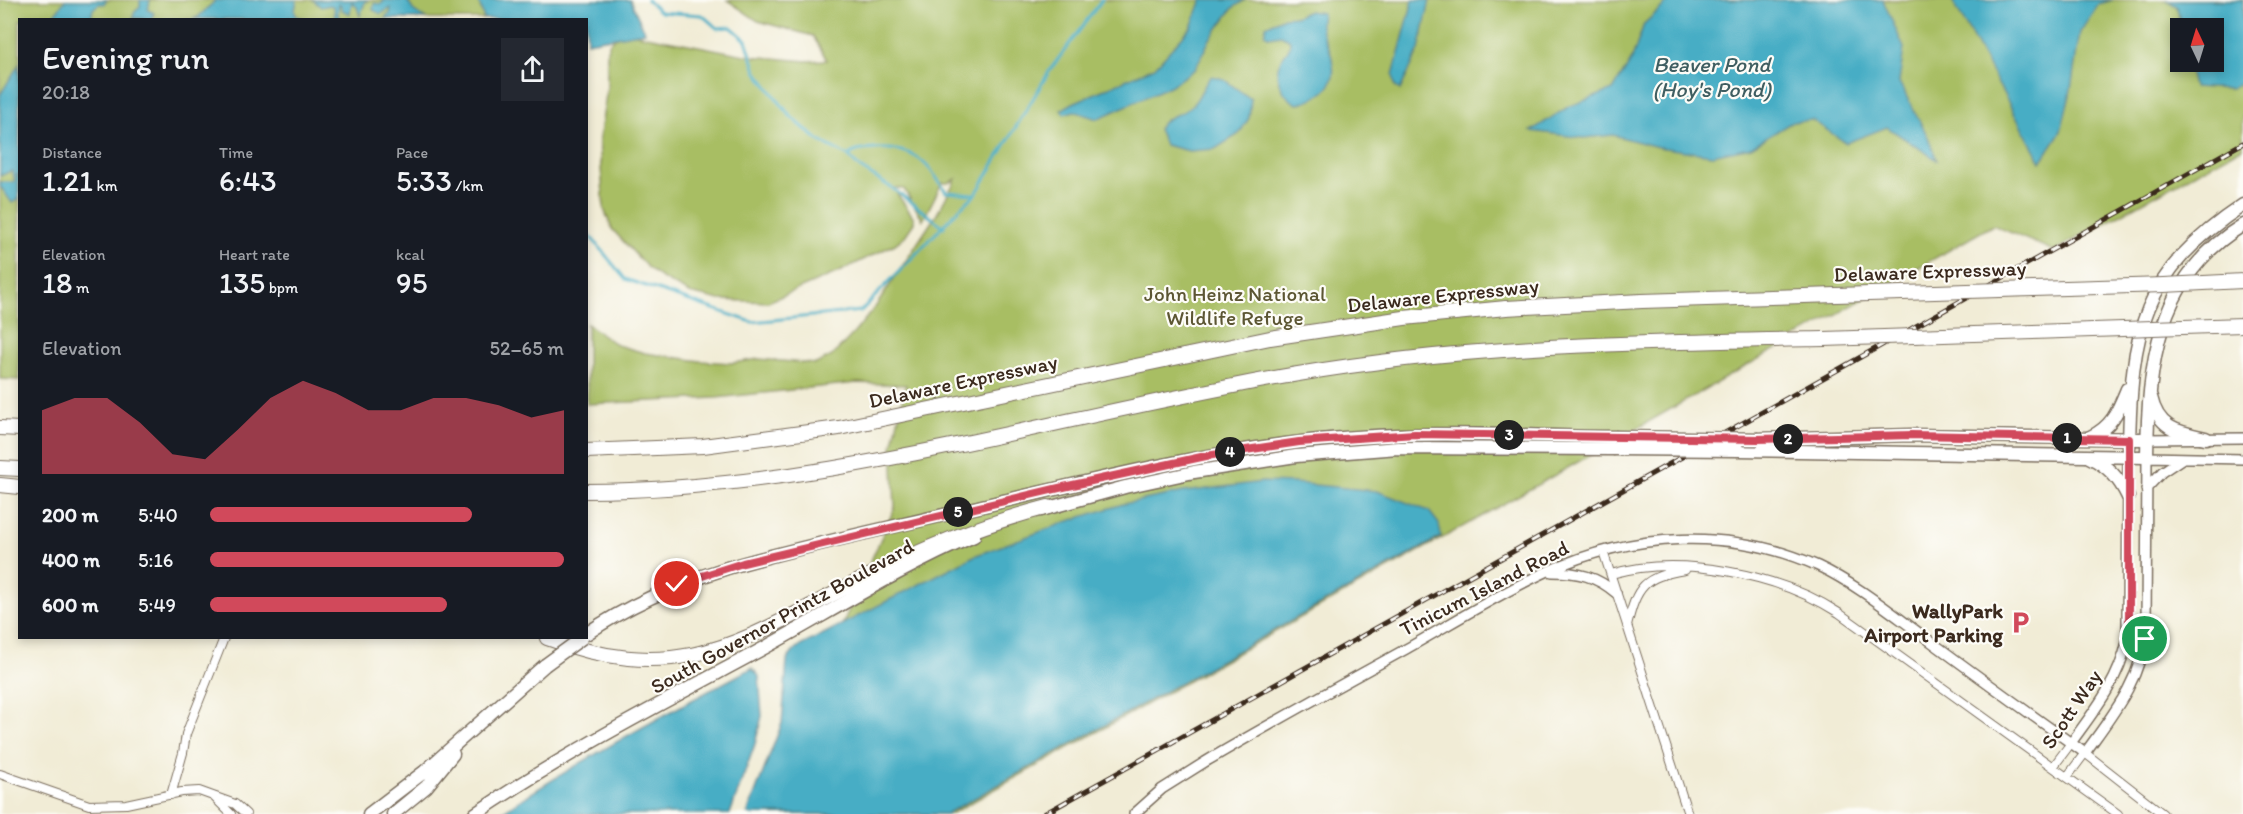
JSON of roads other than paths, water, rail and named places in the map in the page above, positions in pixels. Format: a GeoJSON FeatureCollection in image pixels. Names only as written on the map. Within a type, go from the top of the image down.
{"type":"FeatureCollection","features":[{"type":"Feature","properties":{"kind":"highway"},"geometry":{"type":"LineString","coordinates":[[2164,285],[2243,272]]}},
{"type":"Feature","properties":{"kind":"highway","name":"Delaware Expressway"},"geometry":{"type":"LineString","coordinates":[[588,451],[668,448],[736,442],[839,428],[1236,344],[1438,314],[1517,307],[1642,301],[2243,281]]}},
{"type":"Feature","properties":{"kind":"highway"},"geometry":{"type":"LineString","coordinates":[[588,491],[677,488],[747,482],[846,468],[1269,379],[1456,353],[1590,344],[2243,325]]}},
{"type":"Feature","properties":{"kind":"highway"},"geometry":{"type":"LineString","coordinates":[[0,428],[18,429]]}},
{"type":"Feature","properties":{"kind":"highway"},"geometry":{"type":"LineString","coordinates":[[0,468],[18,469]]}},
{"type":"Feature","properties":{"kind":"highway"},"geometry":{"type":"LineString","coordinates":[[0,484],[18,487]]}},
{"type":"Feature","properties":{"kind":"highway"},"geometry":{"type":"LineString","coordinates":[[550,639],[593,652],[634,659],[677,658],[713,651],[757,634],[870,575],[928,548],[1002,519],[1048,507]]}},
{"type":"Feature","properties":{"kind":"main road"},"geometry":{"type":"LineString","coordinates":[[2128,457],[2131,380],[2136,346],[2152,300],[2166,275],[2193,244],[2243,206]]}},
{"type":"Feature","properties":{"kind":"main road"},"geometry":{"type":"LineString","coordinates":[[2146,457],[2149,381],[2159,334],[2180,290],[2211,249],[2243,225]]}},
{"type":"Feature","properties":{"kind":"main road"},"geometry":{"type":"LineString","coordinates":[[2088,438],[2112,422],[2131,380]]}},
{"type":"Feature","properties":{"kind":"main road"},"geometry":{"type":"LineString","coordinates":[[2149,381],[2153,405],[2163,422],[2176,431],[2206,438]]}},
{"type":"Feature","properties":{"kind":"main road"},"geometry":{"type":"LineString","coordinates":[[588,633],[646,598],[735,565],[1059,488],[1206,456],[1299,442],[1415,434],[1758,439],[1912,435],[2147,439]]}},
{"type":"Feature","properties":{"kind":"main road","name":"South Governor Printz Boulevard"},"geometry":{"type":"LineString","coordinates":[[475,814],[598,739],[919,563],[968,539],[1048,507],[1172,476],[1261,460],[1398,448],[1739,450],[2146,457]]}},
{"type":"Feature","properties":{"kind":"main road"},"geometry":{"type":"LineString","coordinates":[[2085,456],[2112,471],[2128,497]]}},
{"type":"Feature","properties":{"kind":"main road"},"geometry":{"type":"LineString","coordinates":[[369,814],[411,783],[545,666],[581,639]]}},
{"type":"Feature","properties":{"kind":"main road"},"geometry":{"type":"LineString","coordinates":[[393,814],[426,787],[472,730]]}},
{"type":"Feature","properties":{"kind":"street"},"geometry":{"type":"LineString","coordinates":[[2147,439],[2243,438]]}},
{"type":"Feature","properties":{"kind":"street","name":"Scott Way"},"geometry":{"type":"LineString","coordinates":[[2053,768],[2102,700],[2118,672],[2127,642],[2129,620],[2128,457]]}},
{"type":"Feature","properties":{"kind":"street"},"geometry":{"type":"LineString","coordinates":[[2146,457],[2243,461]]}},
{"type":"Feature","properties":{"kind":"street","name":"Scott Way"},"geometry":{"type":"LineString","coordinates":[[2067,777],[2117,710],[2134,680],[2144,649],[2146,457]]}},
{"type":"Feature","properties":{"kind":"street"},"geometry":{"type":"LineString","coordinates":[[2146,489],[2162,472],[2184,458]]}},
{"type":"Feature","properties":{"kind":"street","name":"Tinicum Island Road"},"geometry":{"type":"LineString","coordinates":[[1134,814],[1162,789],[1221,752],[1547,572],[1603,551],[1660,540],[1713,540],[1756,545],[1808,562],[1834,574],[2085,753]]}},
{"type":"Feature","properties":{"kind":"street"},"geometry":{"type":"LineString","coordinates":[[1603,551],[1688,814]]}},
{"type":"Feature","properties":{"kind":"street"},"geometry":{"type":"LineString","coordinates":[[1611,574],[1659,566],[1732,572],[1761,578],[1804,593],[1828,606],[2118,814]]}},
{"type":"Feature","properties":{"kind":"street"},"geometry":{"type":"LineString","coordinates":[[1627,626],[1635,597],[1646,583],[1664,574],[1696,569]]}},
{"type":"Feature","properties":{"kind":"street"},"geometry":{"type":"LineString","coordinates":[[1547,572],[1583,573],[1597,579],[1616,593]]}},
{"type":"Feature","properties":{"kind":"street"},"geometry":{"type":"LineString","coordinates":[[2129,620],[2146,620]]}},
{"type":"Feature","properties":{"kind":"street"},"geometry":{"type":"LineString","coordinates":[[171,795],[186,734],[224,639]]}},
{"type":"Feature","properties":{"kind":"street"},"geometry":{"type":"LineString","coordinates":[[2085,753],[2163,814]]}},
{"type":"Feature","properties":{"kind":"street"},"geometry":{"type":"LineString","coordinates":[[0,774],[89,805],[126,804],[195,791],[211,794],[235,804],[246,814]]}},
{"type":"Feature","properties":{"kind":"street"},"geometry":{"type":"LineString","coordinates":[[211,794],[231,814]]}},
{"type":"Feature","properties":{"kind":"water"},"geometry":{"type":"Polygon","coordinates":[[[65,0],[107,0],[93,9],[91,18],[52,18],[65,0]]]}},
{"type":"Feature","properties":{"kind":"water"},"geometry":{"type":"Polygon","coordinates":[[[140,0],[150,0],[148,10],[154,13],[152,18],[133,18],[140,6],[140,0]]]}},
{"type":"Feature","properties":{"kind":"water"},"geometry":{"type":"Polygon","coordinates":[[[216,0],[297,0],[296,16],[303,18],[195,18],[216,0]]]}},
{"type":"Feature","properties":{"kind":"water"},"geometry":{"type":"Polygon","coordinates":[[[313,0],[369,0],[365,2],[360,16],[357,7],[352,2],[350,14],[342,10],[339,4],[340,18],[335,18],[334,7],[330,5],[321,7],[313,0]]]}},
{"type":"Feature","properties":{"kind":"water"},"geometry":{"type":"Polygon","coordinates":[[[407,0],[413,10],[425,18],[386,18],[391,8],[381,14],[373,10],[374,3],[381,4],[384,1],[407,0]]]}},
{"type":"Feature","properties":{"kind":"water"},"geometry":{"type":"Polygon","coordinates":[[[478,0],[630,0],[645,32],[588,42],[588,18],[484,18],[478,0]]]}},
{"type":"Feature","properties":{"kind":"water"},"geometry":{"type":"Polygon","coordinates":[[[1202,0],[1245,0],[1233,8],[1210,39],[1195,69],[1170,86],[1097,119],[1074,111],[1064,114],[1061,110],[1073,103],[1155,67],[1191,27],[1202,0]]]}},
{"type":"Feature","properties":{"kind":"water"},"geometry":{"type":"Polygon","coordinates":[[[1413,0],[1430,0],[1419,50],[1400,90],[1395,86],[1393,75],[1413,0]]]}},
{"type":"Feature","properties":{"kind":"water","name":"Beaver Pond (Hoy's Pond)"},"geometry":{"type":"Polygon","coordinates":[[[1670,0],[1883,0],[1904,48],[1899,82],[1928,137],[1937,160],[1887,127],[1846,143],[1812,120],[1792,122],[1751,147],[1712,155],[1658,147],[1613,135],[1584,138],[1531,131],[1568,107],[1613,90],[1632,59],[1644,24],[1670,0]]]}},
{"type":"Feature","properties":{"kind":"water"},"geometry":{"type":"Polygon","coordinates":[[[1952,0],[2113,0],[2099,4],[2080,32],[2070,95],[2061,131],[2041,162],[1952,0]]]}},
{"type":"Feature","properties":{"kind":"water"},"geometry":{"type":"Polygon","coordinates":[[[2166,0],[2243,0],[2243,81],[2231,89],[2193,87],[2189,72],[2224,72],[2224,18],[2179,18],[2177,6],[2166,0]]]}},
{"type":"Feature","properties":{"kind":"water"},"geometry":{"type":"Polygon","coordinates":[[[1309,11],[1322,13],[1321,30],[1331,54],[1333,74],[1328,88],[1322,93],[1297,104],[1284,92],[1277,74],[1290,40],[1281,35],[1269,37],[1265,34],[1266,26],[1284,17],[1297,16],[1309,11]]]}},
{"type":"Feature","properties":{"kind":"water"},"geometry":{"type":"Polygon","coordinates":[[[18,66],[18,200],[12,203],[0,186],[0,182],[15,180],[11,171],[0,176],[0,95],[18,66]]]}},
{"type":"Feature","properties":{"kind":"water"},"geometry":{"type":"Polygon","coordinates":[[[1212,76],[1223,79],[1251,99],[1249,118],[1239,134],[1215,149],[1189,151],[1165,145],[1158,129],[1161,124],[1194,103],[1212,76]]]}},
{"type":"Feature","properties":{"kind":"water"},"geometry":{"type":"Polygon","coordinates":[[[1262,482],[1377,491],[1429,511],[1439,524],[1441,537],[946,814],[747,814],[782,723],[787,660],[796,648],[974,556],[1072,520],[1123,504],[1184,492],[1262,482]]]}},
{"type":"Feature","properties":{"kind":"water"},"geometry":{"type":"Polygon","coordinates":[[[752,668],[759,676],[762,716],[755,744],[730,814],[499,814],[624,738],[752,668]]]}},
{"type":"Feature","properties":{"kind":"waterway"},"geometry":{"type":"LineString","coordinates":[[647,0],[660,12],[702,15],[717,28],[731,27],[746,40],[756,71],[790,116],[818,140],[848,156],[860,168],[892,188],[944,227]]}},
{"type":"Feature","properties":{"kind":"waterway"},"geometry":{"type":"LineString","coordinates":[[588,233],[625,279],[752,322],[861,311],[976,194],[1050,70],[1102,0]]}},
{"type":"Feature","properties":{"kind":"waterway"},"geometry":{"type":"LineString","coordinates":[[848,156],[854,152],[875,149],[889,149],[910,154],[925,164],[946,192],[974,194]]}},
{"type":"Feature","properties":{"kind":"railway"},"geometry":{"type":"LineString","coordinates":[[1044,814],[2243,143]]}},
{"type":"Feature","properties":{"kind":"place","name":"WallyPark Airport Parking"},"geometry":{"type":"Point","coordinates":[2021,622]}},
{"type":"Feature","properties":{"kind":"park label","name":"John Heinz National Wildlife Refuge"},"geometry":{"type":"Point","coordinates":[1235,305]}}]}
